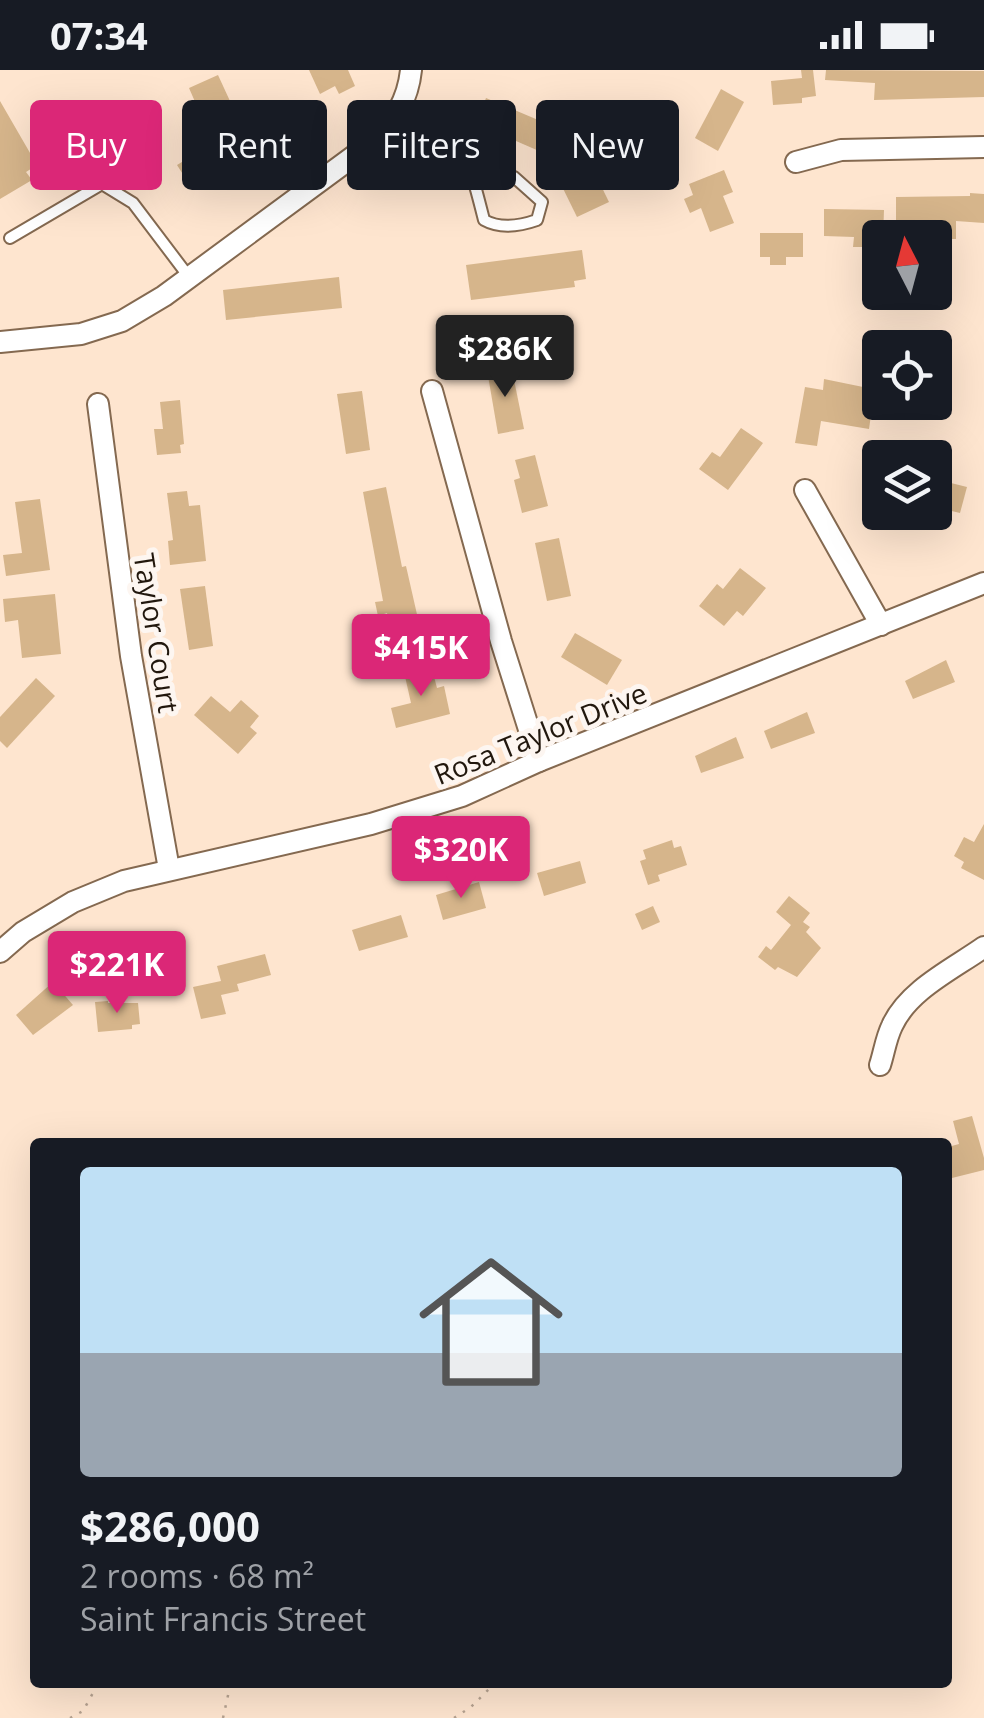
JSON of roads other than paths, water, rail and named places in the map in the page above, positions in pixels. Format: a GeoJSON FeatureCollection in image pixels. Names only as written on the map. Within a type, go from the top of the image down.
{"type":"FeatureCollection","features":[{"type":"Feature","properties":{"kind":"street"},"geometry":{"type":"LineString","coordinates":[[402,100],[411,70]]}},
{"type":"Feature","properties":{"kind":"street"},"geometry":{"type":"LineString","coordinates":[[796,162],[841,150],[984,147]]}},
{"type":"Feature","properties":{"kind":"street"},"geometry":{"type":"LineString","coordinates":[[0,342],[81,334],[122,320],[189,278],[347,161]]}},
{"type":"Feature","properties":{"kind":"street"},"geometry":{"type":"LineString","coordinates":[[432,392],[539,761]]}},
{"type":"Feature","properties":{"kind":"street","name":"Taylor Court"},"geometry":{"type":"LineString","coordinates":[[98,404],[131,656],[169,869]]}},
{"type":"Feature","properties":{"kind":"street"},"geometry":{"type":"LineString","coordinates":[[805,490],[881,625]]}},
{"type":"Feature","properties":{"kind":"street","name":"Rosa Taylor Drive"},"geometry":{"type":"LineString","coordinates":[[0,952],[23,932],[73,902],[124,881],[371,824],[462,796],[539,761],[982,589]]}},
{"type":"Feature","properties":{"kind":"street"},"geometry":{"type":"LineString","coordinates":[[880,1065],[891,1026],[904,1008],[923,989],[984,947]]}},
{"type":"Feature","properties":{"kind":"lane"},"geometry":{"type":"LineString","coordinates":[[468,159],[514,177],[542,202],[537,220],[520,226],[484,220],[468,159]]}},
{"type":"Feature","properties":{"kind":"lane"},"geometry":{"type":"LineString","coordinates":[[10,238],[92,190]]}},
{"type":"Feature","properties":{"kind":"lane"},"geometry":{"type":"LineString","coordinates":[[112,190],[133,203],[189,278]]}}]}
